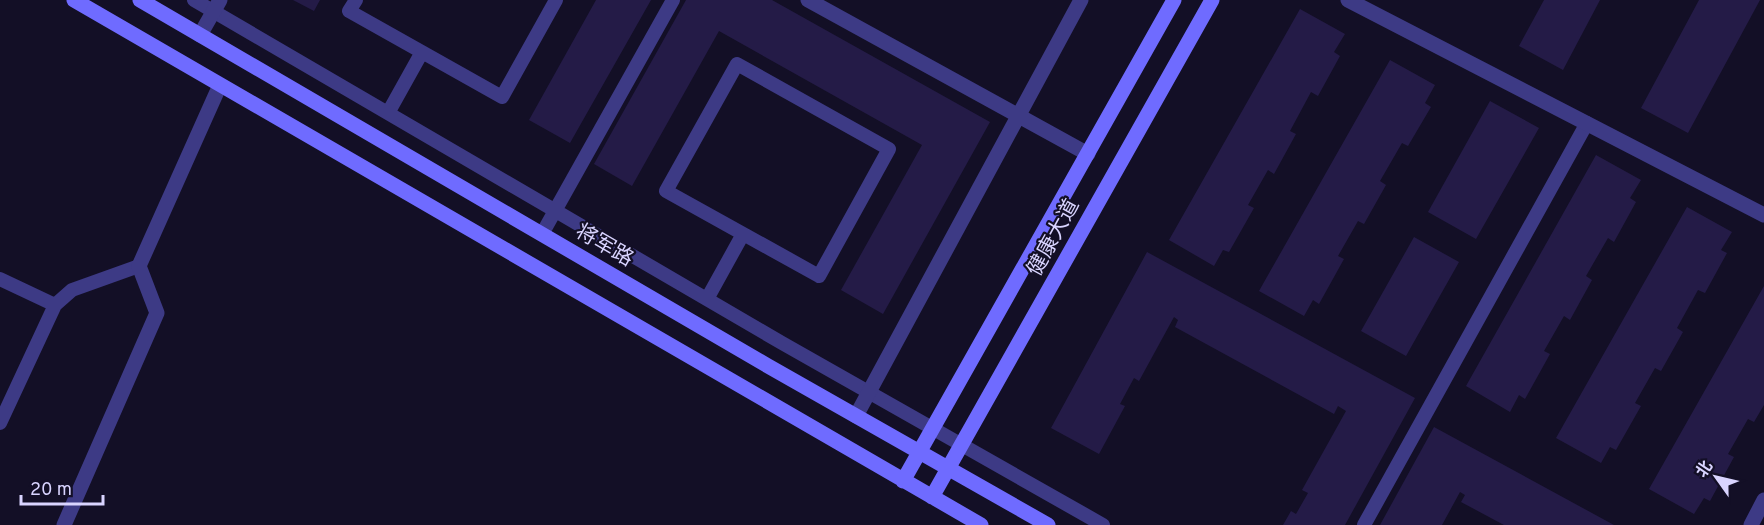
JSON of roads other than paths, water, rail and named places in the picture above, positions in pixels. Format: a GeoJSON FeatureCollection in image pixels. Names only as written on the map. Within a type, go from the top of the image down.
{"type":"FeatureCollection","features":[{"type":"Feature","properties":{"kind":"main road"},"geometry":{"type":"LineString","coordinates":[[74,0],[981,525]]}},
{"type":"Feature","properties":{"kind":"main road","name":"将军路"},"geometry":{"type":"LineString","coordinates":[[140,0],[1048,525]]}},
{"type":"Feature","properties":{"kind":"main road","name":"健康大道"},"geometry":{"type":"LineString","coordinates":[[903,481],[1174,0]]}},
{"type":"Feature","properties":{"kind":"main road","name":"健康大道"},"geometry":{"type":"LineString","coordinates":[[932,497],[1212,0]]}},
{"type":"Feature","properties":{"kind":"street"},"geometry":{"type":"LineString","coordinates":[[808,0],[1088,153]]}},
{"type":"Feature","properties":{"kind":"street"},"geometry":{"type":"LineString","coordinates":[[856,416],[1081,0]]}},
{"type":"Feature","properties":{"kind":"street"},"geometry":{"type":"LineString","coordinates":[[1348,0],[1764,215]]}},
{"type":"Feature","properties":{"kind":"street"},"geometry":{"type":"LineString","coordinates":[[200,35],[217,6]]}},
{"type":"Feature","properties":{"kind":"street"},"geometry":{"type":"LineString","coordinates":[[64,525],[157,313],[139,266],[220,85]]}},
{"type":"Feature","properties":{"kind":"street"},"geometry":{"type":"LineString","coordinates":[[1750,525],[1764,500]]}},
{"type":"Feature","properties":{"kind":"lane"},"geometry":{"type":"LineString","coordinates":[[194,0],[217,6],[388,113],[555,211],[1103,525]]}},
{"type":"Feature","properties":{"kind":"lane"},"geometry":{"type":"LineString","coordinates":[[356,0],[349,11],[502,97],[556,0]]}},
{"type":"Feature","properties":{"kind":"lane"},"geometry":{"type":"LineString","coordinates":[[542,234],[673,0]]}},
{"type":"Feature","properties":{"kind":"lane"},"geometry":{"type":"LineString","coordinates":[[388,113],[422,52]]}},
{"type":"Feature","properties":{"kind":"lane"},"geometry":{"type":"LineString","coordinates":[[737,64],[890,149],[819,276],[743,234],[666,191],[737,64]]}},
{"type":"Feature","properties":{"kind":"lane"},"geometry":{"type":"LineString","coordinates":[[1364,525],[1587,123]]}},
{"type":"Feature","properties":{"kind":"lane"},"geometry":{"type":"LineString","coordinates":[[707,299],[743,234]]}},
{"type":"Feature","properties":{"kind":"lane"},"geometry":{"type":"LineString","coordinates":[[0,423],[55,305],[72,290],[139,266]]}},
{"type":"Feature","properties":{"kind":"lane"},"geometry":{"type":"LineString","coordinates":[[0,279],[55,305]]}}]}
